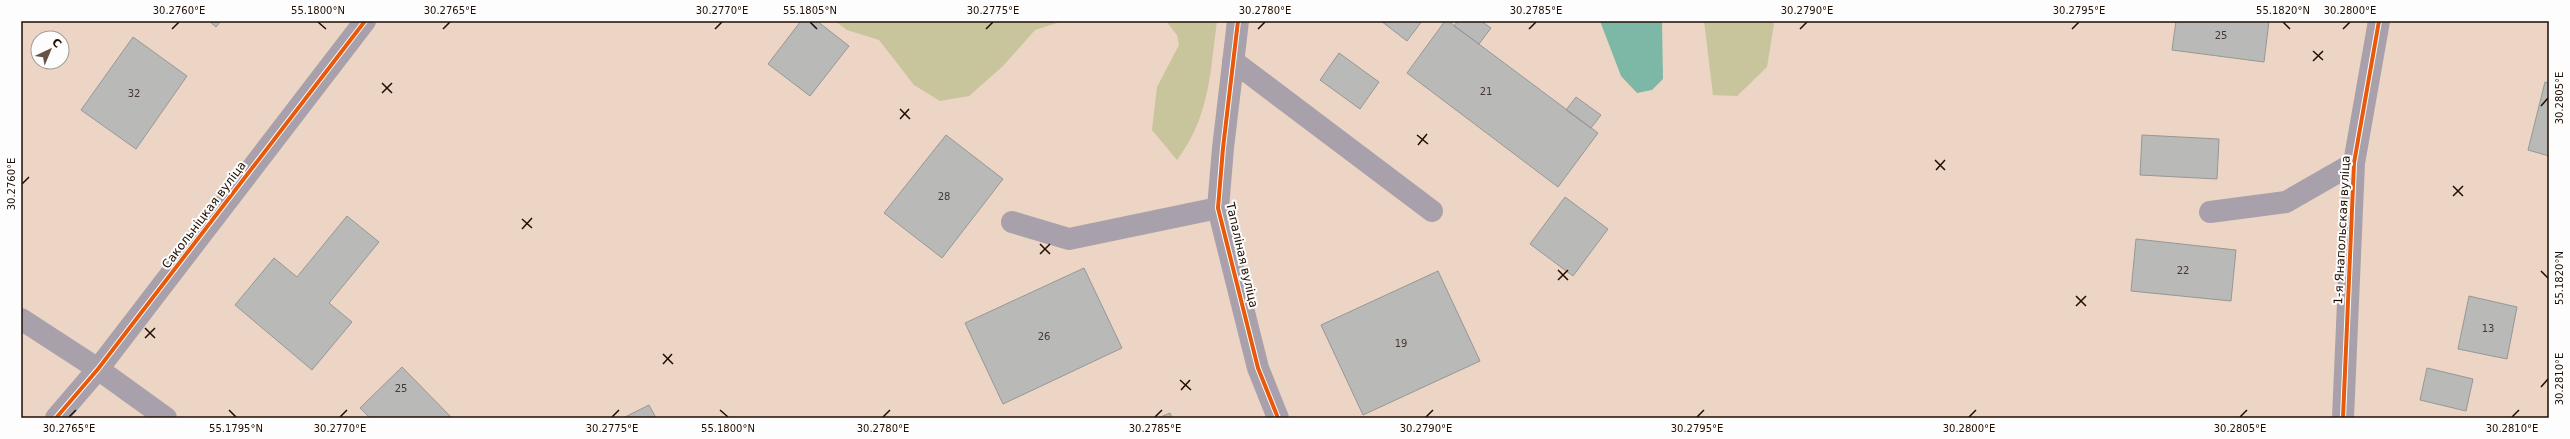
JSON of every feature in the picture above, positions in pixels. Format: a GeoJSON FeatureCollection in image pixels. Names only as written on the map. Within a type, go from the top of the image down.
{"type":"FeatureCollection","features":[{"type":"Feature","properties":{"kind":"street","name":"Сакольніцкая вуліца"},"geometry":{"type":"LineString","coordinates":[[56,418],[98,369],[365,21]]}},
{"type":"Feature","properties":{"kind":"street","name":"Тапаліная вуліца"},"geometry":{"type":"LineString","coordinates":[[1238,21],[1218,208],[1258,368],[1278,418]]}},
{"type":"Feature","properties":{"kind":"street","name":"1-я Янапольская вуліца"},"geometry":{"type":"LineString","coordinates":[[2343,418],[2354,163],[2378,21]]}},
{"type":"Feature","properties":{"kind":"street"},"geometry":{"type":"LineString","coordinates":[[1233,61],[1432,211]]}},
{"type":"Feature","properties":{"kind":"street"},"geometry":{"type":"LineString","coordinates":[[2210,212],[2286,202],[2354,163]]}},
{"type":"Feature","properties":{"kind":"street"},"geometry":{"type":"LineString","coordinates":[[1012,222],[1069,240],[1218,208]]}},
{"type":"Feature","properties":{"kind":"street"},"geometry":{"type":"LineString","coordinates":[[21,319],[98,369],[166,418]]}},
{"type":"Feature","properties":{"kind":"shaded area"},"geometry":{"type":"Polygon","coordinates":[[[835,21],[1063,21],[1035,30],[1003,66],[969,96],[940,101],[914,85],[879,40],[847,30],[835,21]]]}},
{"type":"Feature","properties":{"kind":"shaded area"},"geometry":{"type":"Polygon","coordinates":[[[1166,21],[1217,21],[1207,94],[1196,127],[1188,144],[1177,160],[1152,130],[1157,87],[1179,45],[1177,35],[1166,21]]]}},
{"type":"Feature","properties":{"kind":"shaded area"},"geometry":{"type":"Polygon","coordinates":[[[1704,21],[1772,21],[1774,24],[1767,67],[1737,96],[1713,95],[1704,21]]]}},
{"type":"Feature","properties":{"kind":"water"},"geometry":{"type":"Polygon","coordinates":[[[1600,21],[1662,21],[1663,79],[1652,90],[1637,93],[1621,76],[1600,21]]]}},
{"type":"Feature","properties":{"kind":"building"},"geometry":{"type":"Polygon","coordinates":[[[209,21],[221,21],[216,27],[209,21]]]}},
{"type":"Feature","properties":{"kind":"building"},"geometry":{"type":"Polygon","coordinates":[[[801,21],[817,21],[849,46],[810,96],[768,64],[801,21]]]}},
{"type":"Feature","properties":{"kind":"building"},"geometry":{"type":"Polygon","coordinates":[[[1381,21],[1422,21],[1407,41],[1381,21]]]}},
{"type":"Feature","properties":{"kind":"building"},"geometry":{"type":"Polygon","coordinates":[[[1445,21],[1448,21],[1598,133],[1558,187],[1407,73],[1445,21]]]}},
{"type":"Feature","properties":{"kind":"building"},"geometry":{"type":"Polygon","coordinates":[[[1458,21],[1481,21],[1491,28],[1479,44],[1454,26],[1458,21]]]}},
{"type":"Feature","properties":{"kind":"building"},"geometry":{"type":"Polygon","coordinates":[[[2176,21],[2269,21],[2264,62],[2172,50],[2176,21]]]}},
{"type":"Feature","properties":{"kind":"building"},"geometry":{"type":"Polygon","coordinates":[[[133,37],[187,76],[136,149],[81,110],[133,37]]]}},
{"type":"Feature","properties":{"kind":"building"},"geometry":{"type":"Polygon","coordinates":[[[1339,53],[1379,82],[1360,109],[1320,80],[1339,53]]]}},
{"type":"Feature","properties":{"kind":"building"},"geometry":{"type":"Polygon","coordinates":[[[2545,82],[2549,83],[2549,156],[2528,150],[2545,82]]]}},
{"type":"Feature","properties":{"kind":"building"},"geometry":{"type":"Polygon","coordinates":[[[1576,97],[1601,115],[1591,128],[1566,110],[1576,97]]]}},
{"type":"Feature","properties":{"kind":"building"},"geometry":{"type":"Polygon","coordinates":[[[946,135],[1003,179],[942,258],[884,213],[946,135]]]}},
{"type":"Feature","properties":{"kind":"building"},"geometry":{"type":"Polygon","coordinates":[[[2142,135],[2219,139],[2217,179],[2140,175],[2142,135]]]}},
{"type":"Feature","properties":{"kind":"building"},"geometry":{"type":"Polygon","coordinates":[[[1565,197],[1608,229],[1573,276],[1530,244],[1565,197]]]}},
{"type":"Feature","properties":{"kind":"building"},"geometry":{"type":"Polygon","coordinates":[[[347,216],[379,242],[329,303],[352,322],[312,370],[235,305],[274,258],[297,277],[347,216]]]}},
{"type":"Feature","properties":{"kind":"building"},"geometry":{"type":"Polygon","coordinates":[[[2136,239],[2236,250],[2231,301],[2131,291],[2136,239]]]}},
{"type":"Feature","properties":{"kind":"building"},"geometry":{"type":"Polygon","coordinates":[[[1084,268],[1122,348],[1003,404],[965,323],[1084,268]]]}},
{"type":"Feature","properties":{"kind":"building"},"geometry":{"type":"Polygon","coordinates":[[[1438,271],[1480,361],[1363,415],[1321,325],[1438,271]]]}},
{"type":"Feature","properties":{"kind":"building"},"geometry":{"type":"Polygon","coordinates":[[[2469,296],[2517,307],[2507,359],[2458,349],[2469,296]]]}},
{"type":"Feature","properties":{"kind":"building"},"geometry":{"type":"Polygon","coordinates":[[[402,367],[452,418],[370,418],[360,408],[402,367]]]}},
{"type":"Feature","properties":{"kind":"building"},"geometry":{"type":"Polygon","coordinates":[[[2427,368],[2473,379],[2466,411],[2420,400],[2427,368]]]}},
{"type":"Feature","properties":{"kind":"building"},"geometry":{"type":"Polygon","coordinates":[[[649,405],[656,418],[623,418],[649,405]]]}},
{"type":"Feature","properties":{"kind":"building"},"geometry":{"type":"Polygon","coordinates":[[[1170,413],[1172,418],[1158,418],[1170,413]]]}},
{"type":"Feature","properties":{"kind":"cycle path"},"geometry":{"type":"LineString","coordinates":[[56,418],[98,369],[365,21]]}},
{"type":"Feature","properties":{"kind":"cycle path"},"geometry":{"type":"LineString","coordinates":[[1238,21],[1223,148],[1218,208],[1258,368],[1278,418]]}},
{"type":"Feature","properties":{"kind":"cycle path"},"geometry":{"type":"LineString","coordinates":[[2343,418],[2354,163],[2379,21]]}}]}
